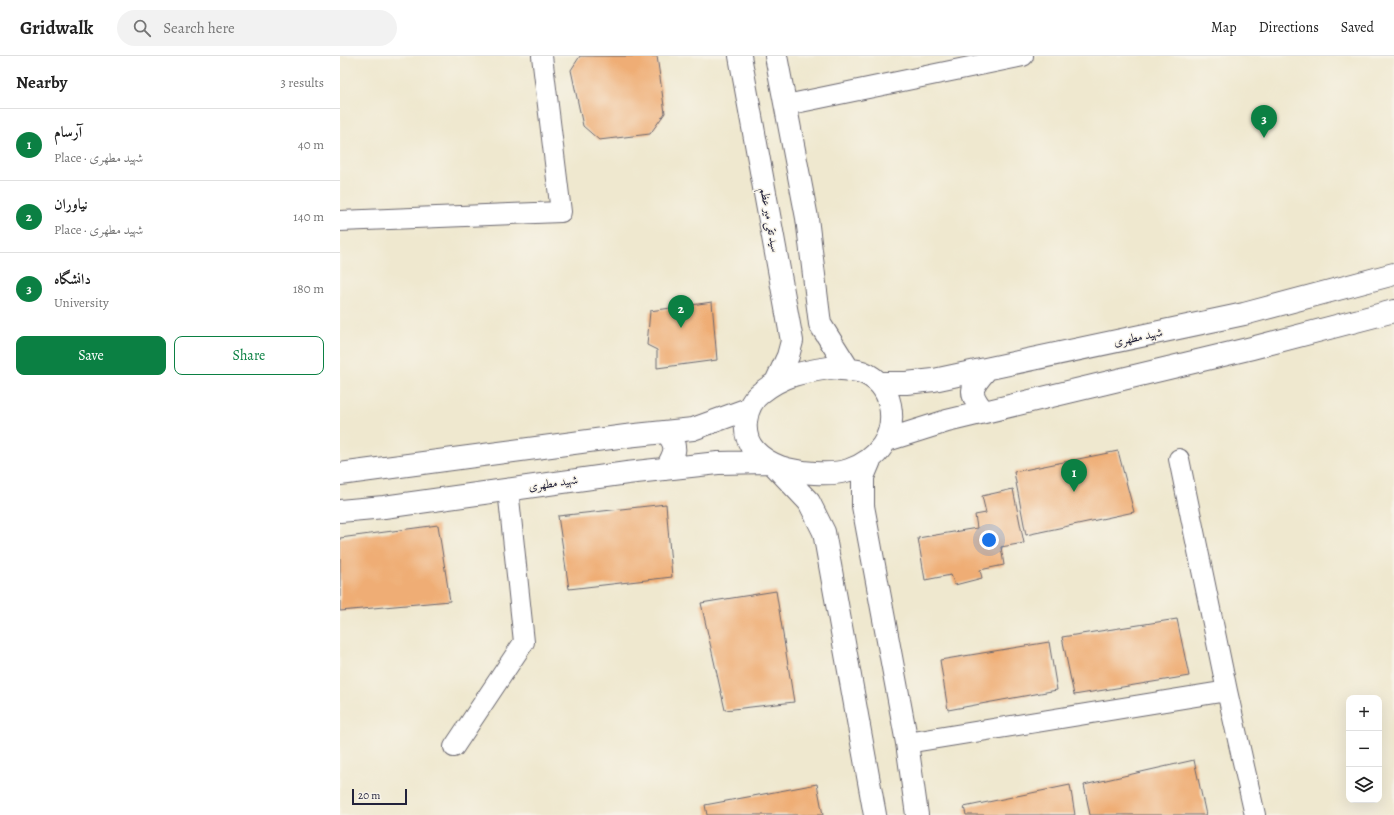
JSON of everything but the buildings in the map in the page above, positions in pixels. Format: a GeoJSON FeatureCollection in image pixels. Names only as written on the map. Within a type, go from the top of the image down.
{"type":"FeatureCollection","features":[{"type":"Feature","properties":{"kind":"main road","name":"سید تقی میر عظم"},"geometry":{"type":"LineString","coordinates":[[740,56],[792,341],[788,356],[776,382]]}},
{"type":"Feature","properties":{"kind":"main road"},"geometry":{"type":"LineString","coordinates":[[776,56],[807,218],[820,324],[848,370]]}},
{"type":"Feature","properties":{"kind":"main road","name":"شهید مطهری"},"geometry":{"type":"LineString","coordinates":[[879,383],[906,383],[934,380],[987,369],[1244,314],[1394,274]]}},
{"type":"Feature","properties":{"kind":"main road"},"geometry":{"type":"LineString","coordinates":[[887,440],[947,421],[1252,348],[1394,311]]}},
{"type":"Feature","properties":{"kind":"main road"},"geometry":{"type":"LineString","coordinates":[[875,815],[824,532],[809,502],[770,463],[754,450],[745,432],[748,409],[760,393],[776,382],[795,374],[829,368],[862,372],[879,383],[889,397],[892,412],[891,427],[887,440],[871,458],[863,477],[863,506],[907,743],[917,815]]}},
{"type":"Feature","properties":{"kind":"main road"},"geometry":{"type":"LineString","coordinates":[[984,412],[975,401],[972,394],[976,382],[987,369]]}},
{"type":"Feature","properties":{"kind":"main road"},"geometry":{"type":"LineString","coordinates":[[340,474],[626,436],[694,429],[748,409]]}},
{"type":"Feature","properties":{"kind":"main road"},"geometry":{"type":"LineString","coordinates":[[666,432],[672,439],[675,446],[674,456],[666,469]]}},
{"type":"Feature","properties":{"kind":"main road"},"geometry":{"type":"LineString","coordinates":[[770,463],[789,470],[818,474],[848,470],[871,458]]}},
{"type":"Feature","properties":{"kind":"main road","name":"شهید مطهری"},"geometry":{"type":"LineString","coordinates":[[340,511],[384,507],[508,489],[718,463],[770,463]]}},
{"type":"Feature","properties":{"kind":"street"},"geometry":{"type":"LineString","coordinates":[[340,220],[561,212],[542,56]]}},
{"type":"Feature","properties":{"kind":"street"},"geometry":{"type":"LineString","coordinates":[[786,105],[1023,56]]}},
{"type":"Feature","properties":{"kind":"street"},"geometry":{"type":"LineString","coordinates":[[1179,459],[1227,691],[1255,815]]}},
{"type":"Feature","properties":{"kind":"street"},"geometry":{"type":"LineString","coordinates":[[454,747],[524,642],[508,489]]}},
{"type":"Feature","properties":{"kind":"street"},"geometry":{"type":"LineString","coordinates":[[907,743],[1227,691]]}},
{"type":"Feature","properties":{"kind":"place","name":"دانشگاه"},"geometry":{"type":"Point","coordinates":[1264,138]}},
{"type":"Feature","properties":{"kind":"place","name":"نیاوران"},"geometry":{"type":"Point","coordinates":[681,328]}},
{"type":"Feature","properties":{"kind":"place","name":"آرسام"},"geometry":{"type":"Point","coordinates":[1074,492]}}]}
